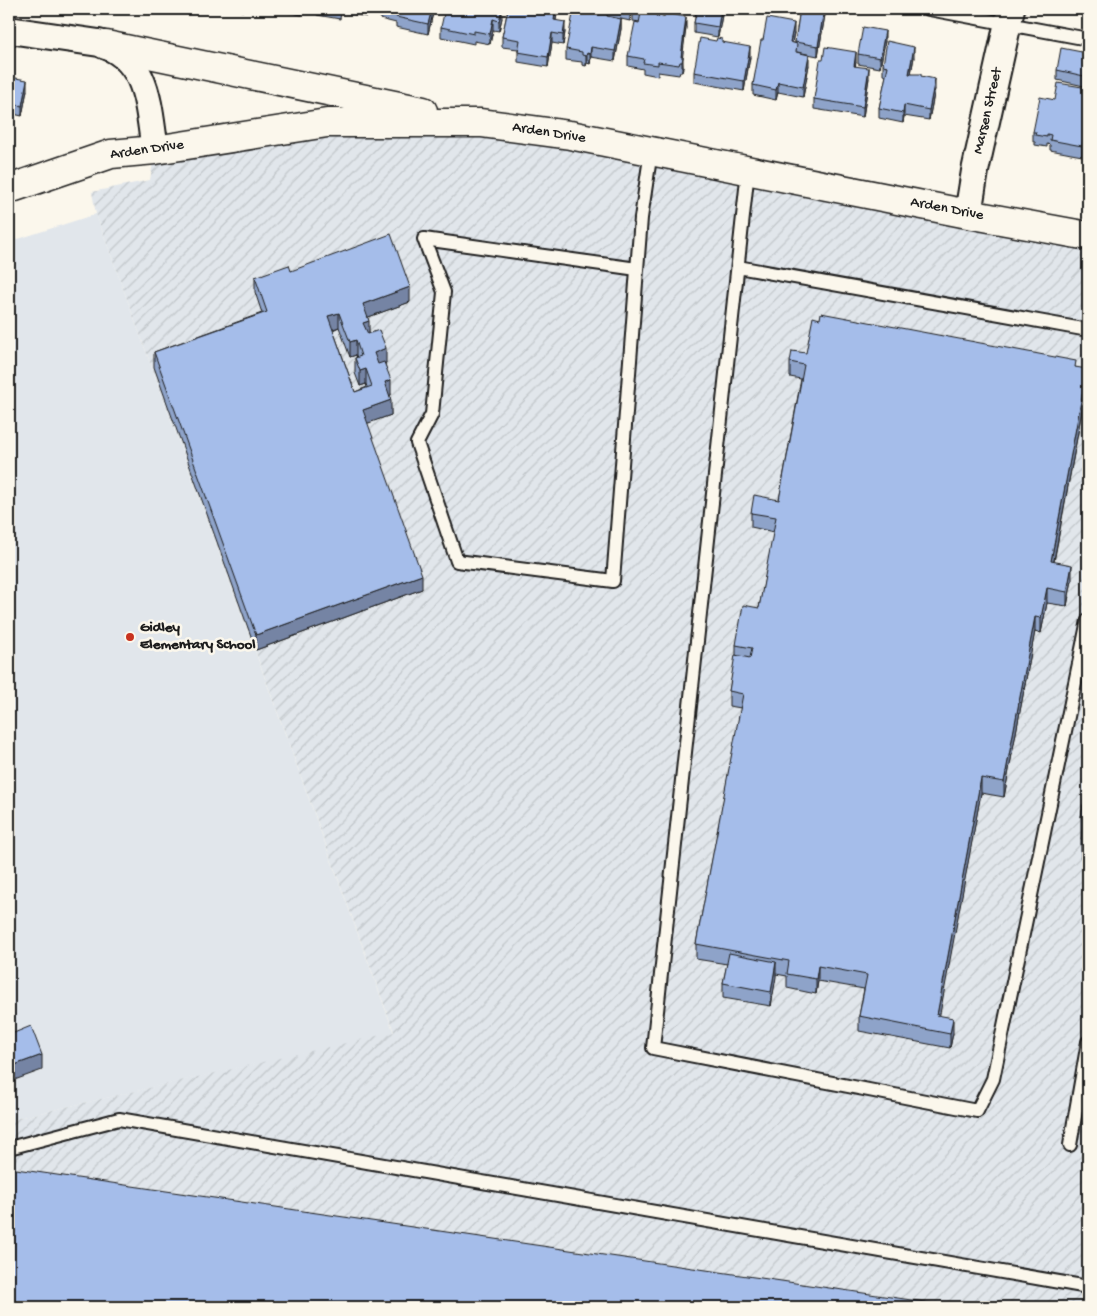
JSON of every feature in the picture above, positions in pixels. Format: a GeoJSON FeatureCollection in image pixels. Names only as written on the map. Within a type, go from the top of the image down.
{"type":"FeatureCollection","features":[{"type":"Feature","properties":{"kind":"street","name":"Marsen Street"},"geometry":{"type":"LineString","coordinates":[[968,214],[975,171],[1010,16]]}},
{"type":"Feature","properties":{"kind":"street"},"geometry":{"type":"LineString","coordinates":[[9,30],[106,45],[480,123]]}},
{"type":"Feature","properties":{"kind":"street"},"geometry":{"type":"LineString","coordinates":[[106,45],[130,61],[144,82],[155,150]]}},
{"type":"Feature","properties":{"kind":"street","name":"Arden Drive"},"geometry":{"type":"LineString","coordinates":[[9,189],[111,154],[155,150],[327,123],[480,123],[570,135],[1088,236]]}},
{"type":"Feature","properties":{"kind":"lane"},"geometry":{"type":"LineString","coordinates":[[929,9],[1010,16],[1088,39]]}},
{"type":"Feature","properties":{"kind":"lane"},"geometry":{"type":"LineString","coordinates":[[637,269],[424,239],[444,292],[432,414],[417,443],[457,561],[613,581],[641,218],[651,151]]}},
{"type":"Feature","properties":{"kind":"lane"},"geometry":{"type":"LineString","coordinates":[[748,170],[653,1048],[977,1111],[993,1079],[1088,620]]}},
{"type":"Feature","properties":{"kind":"lane"},"geometry":{"type":"LineString","coordinates":[[738,267],[1088,330]]}},
{"type":"Feature","properties":{"kind":"lane"},"geometry":{"type":"LineString","coordinates":[[1070,1145],[1088,1042]]}},
{"type":"Feature","properties":{"kind":"lane"},"geometry":{"type":"LineString","coordinates":[[9,1148],[119,1119],[1088,1287]]}},
{"type":"Feature","properties":{"kind":"shaded area"},"geometry":{"type":"Polygon","coordinates":[[[481,123],[1088,237],[1088,1307],[9,1307],[9,1120],[394,1032],[96,214],[92,192],[150,180],[155,150],[481,123]]]}},
{"type":"Feature","properties":{"kind":"shaded area","name":"Gidley Elementary School"},"geometry":{"type":"Polygon","coordinates":[[[96,214],[394,1033],[9,1120],[9,242],[96,214]]]}},
{"type":"Feature","properties":{"kind":"building"},"geometry":{"type":"Polygon","coordinates":[[[380,9],[432,9],[428,24],[396,17],[398,13],[380,9]]]}},
{"type":"Feature","properties":{"kind":"building"},"geometry":{"type":"Polygon","coordinates":[[[445,9],[502,9],[499,21],[493,19],[490,34],[474,31],[474,34],[441,27],[445,9]]]}},
{"type":"Feature","properties":{"kind":"building"},"geometry":{"type":"Polygon","coordinates":[[[508,9],[556,9],[554,20],[565,22],[563,35],[552,33],[548,57],[518,52],[520,40],[502,37],[508,9]]]}},
{"type":"Feature","properties":{"kind":"building"},"geometry":{"type":"Polygon","coordinates":[[[574,9],[596,10],[596,14],[607,14],[607,16],[621,19],[615,51],[591,47],[590,54],[587,53],[586,56],[582,55],[582,52],[566,49],[574,9]]]}},
{"type":"Feature","properties":{"kind":"building"},"geometry":{"type":"Polygon","coordinates":[[[633,9],[657,9],[656,16],[664,17],[664,13],[686,17],[681,57],[683,57],[679,65],[658,62],[658,65],[643,63],[644,59],[628,56],[635,22],[639,23],[641,13],[633,11],[633,9]]]}},
{"type":"Feature","properties":{"kind":"building"},"geometry":{"type":"Polygon","coordinates":[[[697,9],[721,9],[718,27],[694,23],[697,9]]]}},
{"type":"Feature","properties":{"kind":"building"},"geometry":{"type":"Polygon","coordinates":[[[800,9],[824,9],[818,46],[795,42],[800,9]]]}},
{"type":"Feature","properties":{"kind":"building"},"geometry":{"type":"Polygon","coordinates":[[[767,18],[794,23],[790,42],[797,44],[796,52],[809,55],[803,87],[778,82],[776,90],[753,85],[767,18]]]}},
{"type":"Feature","properties":{"kind":"building"},"geometry":{"type":"Polygon","coordinates":[[[863,27],[885,31],[880,58],[858,54],[863,27]]]}},
{"type":"Feature","properties":{"kind":"building"},"geometry":{"type":"Polygon","coordinates":[[[700,38],[716,41],[717,38],[722,39],[722,42],[750,47],[744,81],[694,72],[700,38]]]}},
{"type":"Feature","properties":{"kind":"building"},"geometry":{"type":"Polygon","coordinates":[[[887,41],[914,47],[909,74],[921,74],[921,76],[935,79],[929,110],[904,105],[903,113],[879,108],[888,66],[883,65],[887,41]]]}},
{"type":"Feature","properties":{"kind":"building"},"geometry":{"type":"Polygon","coordinates":[[[825,47],[856,52],[854,66],[869,68],[863,107],[814,99],[820,60],[823,60],[825,47]]]}},
{"type":"Feature","properties":{"kind":"building"},"geometry":{"type":"Polygon","coordinates":[[[1061,48],[1087,53],[1088,49],[1088,69],[1086,69],[1084,76],[1057,70],[1061,48]]]}},
{"type":"Feature","properties":{"kind":"building"},"geometry":{"type":"Polygon","coordinates":[[[9,74],[11,74],[10,77],[27,80],[22,106],[9,103],[9,74]]]}},
{"type":"Feature","properties":{"kind":"building"},"geometry":{"type":"Polygon","coordinates":[[[1058,83],[1088,88],[1086,125],[1088,125],[1088,134],[1085,134],[1082,146],[1050,140],[1051,135],[1047,134],[1047,137],[1035,135],[1036,132],[1033,132],[1040,97],[1055,100],[1058,83]]]}},
{"type":"Feature","properties":{"kind":"building"},"geometry":{"type":"Polygon","coordinates":[[[391,234],[410,287],[363,304],[369,321],[363,323],[368,334],[379,330],[386,348],[374,353],[378,364],[384,362],[391,380],[385,382],[391,400],[363,410],[422,575],[256,635],[154,352],[267,312],[255,277],[289,265],[291,271],[391,234]],[[339,313],[328,316],[355,392],[372,386],[366,369],[360,371],[355,358],[361,356],[356,340],[350,342],[339,313]]]}},
{"type":"Feature","properties":{"kind":"building"},"geometry":{"type":"Polygon","coordinates":[[[821,313],[1076,361],[1075,367],[1087,369],[1051,561],[1072,565],[1067,592],[1047,588],[1041,618],[1035,617],[1004,782],[981,778],[937,1015],[953,1018],[950,1034],[859,1016],[867,975],[818,966],[816,979],[787,974],[789,961],[696,944],[743,694],[729,691],[735,655],[750,658],[752,648],[736,645],[743,605],[759,608],[776,517],[751,513],[754,495],[779,500],[804,365],[790,362],[792,351],[806,353],[813,317],[820,319],[821,313]]]}},
{"type":"Feature","properties":{"kind":"building"},"geometry":{"type":"Polygon","coordinates":[[[1088,779],[1088,840],[1081,839],[1085,818],[1081,817],[1088,779]]]}},
{"type":"Feature","properties":{"kind":"building"},"geometry":{"type":"Polygon","coordinates":[[[729,953],[776,962],[771,992],[723,983],[729,953]]]}},
{"type":"Feature","properties":{"kind":"building"},"geometry":{"type":"Polygon","coordinates":[[[31,1026],[42,1055],[9,1067],[9,1035],[31,1026]]]}},
{"type":"Feature","properties":{"kind":"building"},"geometry":{"type":"Polygon","coordinates":[[[9,1168],[959,1307],[9,1307],[9,1168]]]}},
{"type":"Feature","properties":{"kind":"place","name":"Gidley Elementary School"},"geometry":{"type":"Point","coordinates":[130,637]}}]}
